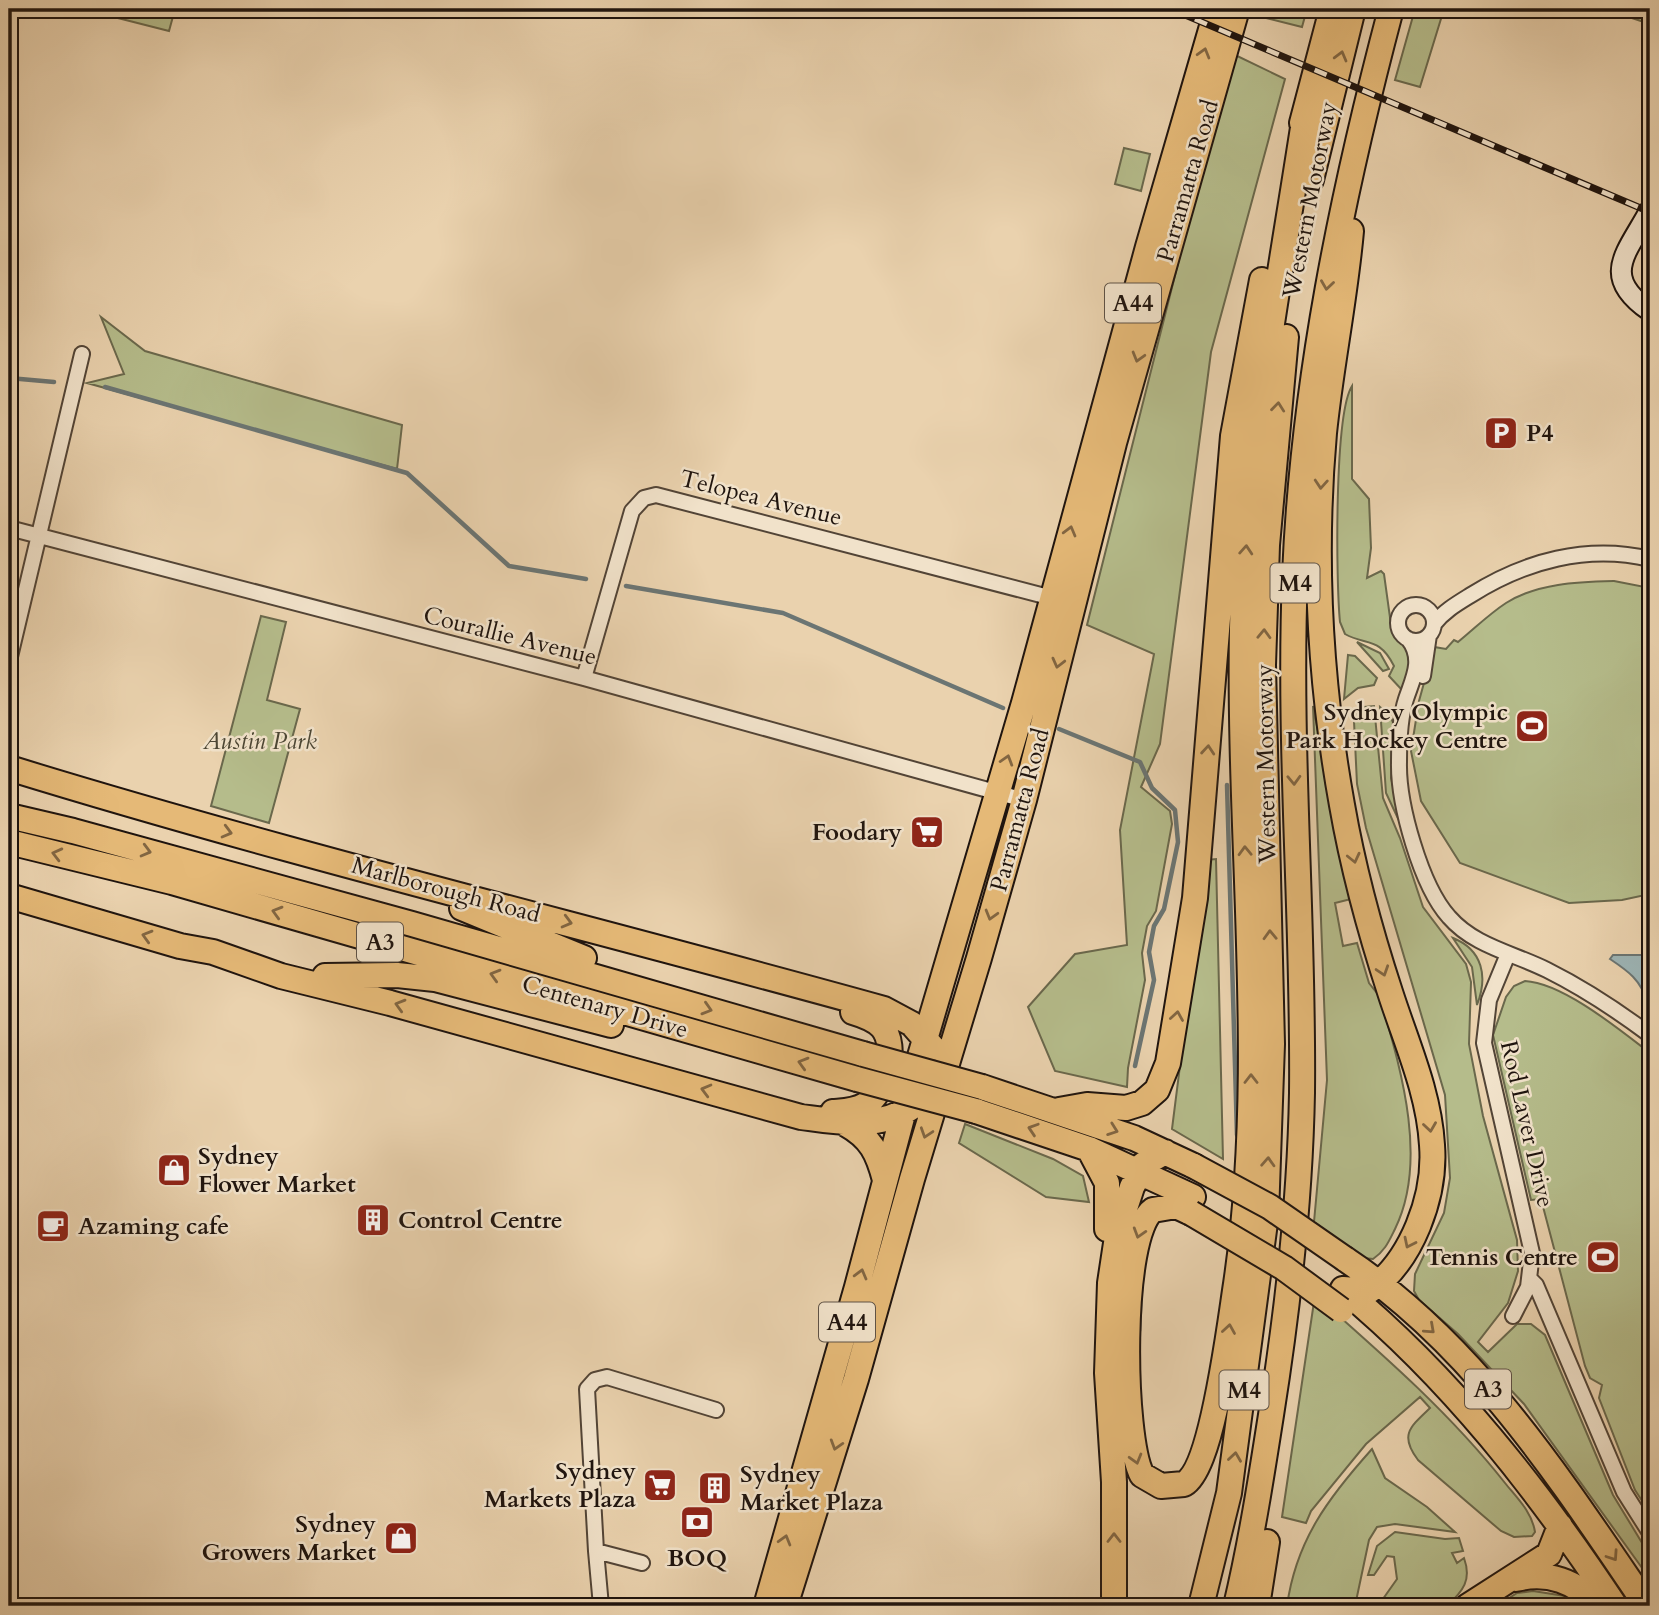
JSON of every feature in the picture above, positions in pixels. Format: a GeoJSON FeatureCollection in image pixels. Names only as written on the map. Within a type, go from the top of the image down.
{"type":"FeatureCollection","features":[{"type":"Feature","properties":{"kind":"highway","name":"Parramatta Road"},"geometry":{"type":"LineString","coordinates":[[785,1606],[944,1078],[1024,800],[1062,600],[1217,9]]}},
{"type":"Feature","properties":{"kind":"highway","name":"Parramatta Road"},"geometry":{"type":"LineString","coordinates":[[766,1606],[933,1007],[998,791],[1114,443],[1237,9]]}},
{"type":"Feature","properties":{"kind":"highway"},"geometry":{"type":"LineString","coordinates":[[1059,1110],[1087,1105],[1113,1109],[1133,1106],[1152,1096],[1165,1073],[1195,898],[1233,436],[1269,249],[1332,9]]}},
{"type":"Feature","properties":{"kind":"highway","name":"Western Motorway"},"geometry":{"type":"LineString","coordinates":[[1201,1606],[1223,1524],[1254,1319],[1266,1215],[1271,1110],[1263,665],[1273,447],[1297,252],[1324,117],[1353,9]]}},
{"type":"Feature","properties":{"kind":"highway","name":"Western Motorway"},"geometry":{"type":"LineString","coordinates":[[1236,1606],[1264,1465],[1291,1285],[1302,1097],[1293,745],[1299,501],[1330,266],[1391,9]]}},
{"type":"Feature","properties":{"kind":"highway"},"geometry":{"type":"LineString","coordinates":[[1192,1205],[1156,1209],[1145,1217],[1134,1253],[1129,1312],[1128,1387],[1134,1456],[1142,1475],[1154,1484],[1170,1487],[1190,1480],[1205,1451],[1239,1266],[1251,1090],[1241,764],[1245,555],[1263,378],[1306,108]]}},
{"type":"Feature","properties":{"kind":"highway"},"geometry":{"type":"LineString","coordinates":[[1342,1300],[1378,1284],[1399,1262],[1428,1194],[1433,1155],[1425,1100],[1376,949],[1343,809],[1332,750],[1321,635],[1319,504],[1332,369],[1348,271],[1358,146]]}},
{"type":"Feature","properties":{"kind":"highway","name":"Marlborough Road"},"geometry":{"type":"LineString","coordinates":[[9,768],[103,797],[884,1009],[926,1011],[933,1007]]}},
{"type":"Feature","properties":{"kind":"highway"},"geometry":{"type":"LineString","coordinates":[[9,777],[103,797]]}},
{"type":"Feature","properties":{"kind":"highway","name":"Centenary Drive"},"geometry":{"type":"LineString","coordinates":[[9,816],[86,834],[982,1087],[1059,1110],[1165,1152]]}},
{"type":"Feature","properties":{"kind":"highway","name":"Centenary Drive"},"geometry":{"type":"LineString","coordinates":[[9,842],[172,882],[976,1111],[1089,1149],[1139,1171],[1192,1205]]}},
{"type":"Feature","properties":{"kind":"highway"},"geometry":{"type":"LineString","coordinates":[[430,886],[457,906],[574,956],[636,973],[642,989]]}},
{"type":"Feature","properties":{"kind":"highway"},"geometry":{"type":"LineString","coordinates":[[9,896],[180,946],[243,955],[331,977],[397,975],[435,979],[700,1046],[750,1048]]}},
{"type":"Feature","properties":{"kind":"highway"},"geometry":{"type":"LineString","coordinates":[[213,952],[281,976],[801,1117],[846,1124],[903,1114],[944,1078]]}},
{"type":"Feature","properties":{"kind":"highway"},"geometry":{"type":"LineString","coordinates":[[772,1107],[833,1112],[866,1105],[874,1097],[886,1072],[889,1052],[887,1036],[877,1023],[789,983]]}},
{"type":"Feature","properties":{"kind":"highway","name":"Marlborough Road"},"geometry":{"type":"LineString","coordinates":[[884,1009],[912,1024],[925,1037],[944,1078]]}},
{"type":"Feature","properties":{"kind":"highway"},"geometry":{"type":"LineString","coordinates":[[846,1124],[864,1134],[874,1146],[885,1180]]}},
{"type":"Feature","properties":{"kind":"highway"},"geometry":{"type":"LineString","coordinates":[[1089,1149],[1104,1174],[1109,1203],[1102,1276],[1114,1482],[1114,1606]]}},
{"type":"Feature","properties":{"kind":"highway"},"geometry":{"type":"LineString","coordinates":[[1107,1349],[1110,1283],[1118,1230],[1139,1171],[1151,1159],[1165,1152]]}},
{"type":"Feature","properties":{"kind":"highway","name":"A3"},"geometry":{"type":"LineString","coordinates":[[1165,1152],[1270,1207],[1378,1284],[1437,1336],[1528,1435],[1647,1606]]}},
{"type":"Feature","properties":{"kind":"highway","name":"A3"},"geometry":{"type":"LineString","coordinates":[[1192,1205],[1277,1245],[1342,1300],[1408,1345],[1439,1377],[1560,1526],[1615,1606]]}},
{"type":"Feature","properties":{"kind":"highway","name":"Western Motorway"},"geometry":{"type":"LineString","coordinates":[[1256,1606],[1271,1518],[1264,1465]]}},
{"type":"Feature","properties":{"kind":"highway"},"geometry":{"type":"LineString","coordinates":[[1468,1606],[1549,1554],[1560,1526],[1582,1509]]}},
{"type":"Feature","properties":{"kind":"highway","name":"Western Motorway"},"geometry":{"type":"LineString","coordinates":[[1186,1606],[1223,1524]]}},
{"type":"Feature","properties":{"kind":"highway"},"geometry":{"type":"LineString","coordinates":[[1508,1581],[1535,1575],[1553,1577],[1579,1589],[1597,1606]]}},
{"type":"Feature","properties":{"kind":"street"},"geometry":{"type":"LineString","coordinates":[[1650,210],[1622,265],[1622,283],[1628,294],[1650,311]]}},
{"type":"Feature","properties":{"kind":"street"},"geometry":{"type":"LineString","coordinates":[[9,661],[82,354]]}},
{"type":"Feature","properties":{"kind":"street","name":"Telopea Avenue"},"geometry":{"type":"LineString","coordinates":[[584,678],[632,511],[644,498],[656,495],[1062,600]]}},
{"type":"Feature","properties":{"kind":"street","name":"Courallie Avenue"},"geometry":{"type":"LineString","coordinates":[[9,528],[584,678],[1024,800]]}},
{"type":"Feature","properties":{"kind":"street"},"geometry":{"type":"LineString","coordinates":[[1408,639],[1419,641],[1437,615],[1506,576],[1558,557],[1597,553],[1650,559]]}},
{"type":"Feature","properties":{"kind":"street"},"geometry":{"type":"LineString","coordinates":[[1406,699],[1422,679],[1431,624],[1416,605],[1402,611],[1398,626],[1415,650],[1417,663],[1406,699],[1399,761],[1401,793],[1434,895],[1448,917],[1465,932],[1550,971],[1650,1035]]}},
{"type":"Feature","properties":{"kind":"street","name":"Rod Laver Drive"},"geometry":{"type":"LineString","coordinates":[[1508,954],[1485,1012],[1483,1044],[1531,1243],[1530,1279],[1536,1285],[1624,1492],[1650,1533]]}},
{"type":"Feature","properties":{"kind":"street"},"geometry":{"type":"LineString","coordinates":[[1513,1316],[1530,1279]]}},
{"type":"Feature","properties":{"kind":"street"},"geometry":{"type":"LineString","coordinates":[[601,1606],[587,1389],[595,1380],[607,1377],[716,1410]]}},
{"type":"Feature","properties":{"kind":"street"},"geometry":{"type":"LineString","coordinates":[[596,1551],[642,1563]]}},
{"type":"Feature","properties":{"kind":"green space"},"geometry":{"type":"Polygon","coordinates":[[[108,9],[175,9],[169,31],[106,15],[108,9]]]}},
{"type":"Feature","properties":{"kind":"green space"},"geometry":{"type":"Polygon","coordinates":[[[1256,9],[1307,9],[1302,27],[1254,15],[1256,9]]]}},
{"type":"Feature","properties":{"kind":"green space"},"geometry":{"type":"Polygon","coordinates":[[[1415,9],[1444,9],[1420,87],[1395,80],[1415,9]]]}},
{"type":"Feature","properties":{"kind":"green space"},"geometry":{"type":"Polygon","coordinates":[[[1605,9],[1650,9],[1650,24],[1605,9]]]}},
{"type":"Feature","properties":{"kind":"green space"},"geometry":{"type":"Polygon","coordinates":[[[1231,53],[1285,79],[1211,352],[1160,744],[1141,787],[1170,811],[1172,824],[1156,911],[1147,926],[1142,953],[1145,980],[1128,1068],[1127,1087],[1055,1071],[1028,1007],[1075,954],[1127,945],[1120,830],[1154,654],[1087,625],[1231,53]]]}},
{"type":"Feature","properties":{"kind":"green space"},"geometry":{"type":"Polygon","coordinates":[[[1124,148],[1150,154],[1141,191],[1115,184],[1124,148]]]}},
{"type":"Feature","properties":{"kind":"green space"},"geometry":{"type":"Polygon","coordinates":[[[101,317],[145,351],[402,425],[397,469],[87,383],[124,374],[101,317]]]}},
{"type":"Feature","properties":{"kind":"green space"},"geometry":{"type":"Polygon","coordinates":[[[1352,386],[1352,479],[1369,499],[1371,548],[1367,578],[1381,571],[1384,574],[1392,632],[1410,652],[1410,673],[1406,688],[1402,690],[1389,676],[1394,666],[1383,650],[1372,643],[1345,634],[1340,622],[1337,538],[1339,463],[1346,403],[1352,386]]]}},
{"type":"Feature","properties":{"kind":"green space","name":"Sydney Olympic Park Hockey Centre"},"geometry":{"type":"Polygon","coordinates":[[[1614,581],[1650,588],[1650,894],[1622,900],[1569,903],[1460,863],[1421,801],[1411,751],[1419,701],[1434,647],[1446,649],[1454,640],[1458,642],[1506,603],[1531,591],[1572,583],[1614,581]]]}},
{"type":"Feature","properties":{"kind":"green space","name":"Austin Park"},"geometry":{"type":"Polygon","coordinates":[[[261,616],[286,622],[267,700],[300,709],[269,823],[211,806],[261,616]]]}},
{"type":"Feature","properties":{"kind":"green space"},"geometry":{"type":"Polygon","coordinates":[[[1357,642],[1380,653],[1389,669],[1383,671],[1357,642]]]}},
{"type":"Feature","properties":{"kind":"green space"},"geometry":{"type":"Polygon","coordinates":[[[1348,655],[1355,656],[1377,678],[1374,685],[1358,688],[1344,699],[1348,655]]]}},
{"type":"Feature","properties":{"kind":"green space"},"geometry":{"type":"Polygon","coordinates":[[[1313,706],[1351,899],[1335,903],[1343,946],[1357,943],[1369,983],[1380,997],[1396,1053],[1408,1113],[1410,1173],[1405,1202],[1389,1242],[1373,1259],[1364,1258],[1314,1222],[1327,1080],[1313,706]]]}},
{"type":"Feature","properties":{"kind":"green space"},"geometry":{"type":"Polygon","coordinates":[[[1374,706],[1383,798],[1400,838],[1423,907],[1466,964],[1471,982],[1469,1044],[1483,1116],[1517,1240],[1518,1271],[1508,1303],[1478,1342],[1488,1352],[1517,1324],[1531,1324],[1545,1335],[1613,1495],[1650,1556],[1650,1579],[1524,1404],[1458,1334],[1419,1300],[1414,1291],[1415,1274],[1444,1213],[1450,1178],[1445,1095],[1366,828],[1357,784],[1354,721],[1356,713],[1364,707],[1374,706]]]}},
{"type":"Feature","properties":{"kind":"green space"},"geometry":{"type":"Polygon","coordinates":[[[1380,707],[1390,715],[1395,728],[1391,778],[1402,827],[1386,793],[1380,707]]]}},
{"type":"Feature","properties":{"kind":"green space"},"geometry":{"type":"Polygon","coordinates":[[[1216,859],[1223,1159],[1172,1129],[1206,860],[1216,859]]]}},
{"type":"Feature","properties":{"kind":"green space"},"geometry":{"type":"Polygon","coordinates":[[[1453,938],[1463,943],[1477,957],[1482,984],[1477,1005],[1472,967],[1453,938]]]}},
{"type":"Feature","properties":{"kind":"green space","name":"Tennis Centre"},"geometry":{"type":"Polygon","coordinates":[[[1525,981],[1556,990],[1573,999],[1650,1053],[1650,1513],[1635,1490],[1599,1398],[1602,1385],[1590,1378],[1585,1366],[1541,1199],[1531,1200],[1493,1035],[1506,997],[1514,986],[1525,981]]]}},
{"type":"Feature","properties":{"kind":"green space"},"geometry":{"type":"Polygon","coordinates":[[[965,1124],[1053,1159],[1083,1176],[1089,1202],[1046,1197],[959,1143],[965,1124]]]}},
{"type":"Feature","properties":{"kind":"green space"},"geometry":{"type":"Polygon","coordinates":[[[1315,1295],[1438,1408],[1484,1457],[1531,1518],[1535,1532],[1532,1536],[1514,1537],[1501,1531],[1418,1460],[1408,1438],[1412,1426],[1430,1408],[1420,1397],[1366,1444],[1311,1511],[1306,1523],[1282,1517],[1315,1295]]]}},
{"type":"Feature","properties":{"kind":"green space"},"geometry":{"type":"Polygon","coordinates":[[[1372,1449],[1385,1478],[1427,1507],[1455,1532],[1395,1524],[1377,1527],[1369,1540],[1355,1606],[1287,1606],[1298,1560],[1317,1521],[1342,1484],[1372,1449]]]}},
{"type":"Feature","properties":{"kind":"green space"},"geometry":{"type":"Polygon","coordinates":[[[1395,1532],[1445,1539],[1459,1538],[1463,1551],[1452,1553],[1457,1563],[1464,1558],[1466,1579],[1462,1590],[1447,1606],[1378,1606],[1397,1579],[1394,1557],[1387,1556],[1374,1575],[1368,1575],[1377,1546],[1395,1532]]]}},
{"type":"Feature","properties":{"kind":"green space"},"geometry":{"type":"Polygon","coordinates":[[[1533,1591],[1565,1596],[1579,1606],[1555,1606],[1545,1599],[1531,1606],[1497,1606],[1517,1593],[1533,1591]]]}},
{"type":"Feature","properties":{"kind":"water"},"geometry":{"type":"Polygon","coordinates":[[[1613,955],[1650,955],[1650,1020],[1642,1013],[1647,1002],[1641,988],[1628,972],[1610,959],[1613,955]]]}},
{"type":"Feature","properties":{"kind":"waterway"},"geometry":{"type":"LineString","coordinates":[[9,378],[54,382]]}},
{"type":"Feature","properties":{"kind":"waterway"},"geometry":{"type":"LineString","coordinates":[[105,387],[407,473],[509,566],[586,579]]}},
{"type":"Feature","properties":{"kind":"waterway"},"geometry":{"type":"LineString","coordinates":[[626,586],[783,613],[1003,708]]}},
{"type":"Feature","properties":{"kind":"waterway"},"geometry":{"type":"LineString","coordinates":[[1059,729],[1140,762],[1152,788],[1175,810],[1178,842],[1164,909],[1154,926],[1149,952],[1154,980],[1135,1066]]}},
{"type":"Feature","properties":{"kind":"waterway"},"geometry":{"type":"LineString","coordinates":[[1227,785],[1237,1135]]}},
{"type":"Feature","properties":{"kind":"waterway"},"geometry":{"type":"LineString","coordinates":[[1139,1331],[1141,1288]]}},
{"type":"Feature","properties":{"kind":"railway"},"geometry":{"type":"LineString","coordinates":[[1171,9],[1650,212]]}},
{"type":"Feature","properties":{"kind":"place","name":"P4"},"geometry":{"type":"Point","coordinates":[1501,433]}},
{"type":"Feature","properties":{"kind":"place","name":"Sydney Olympic Park Hockey Centre"},"geometry":{"type":"Point","coordinates":[1532,726]}},
{"type":"Feature","properties":{"kind":"place","name":"Foodary"},"geometry":{"type":"Point","coordinates":[927,832]}},
{"type":"Feature","properties":{"kind":"place","name":"Sydney Flower Market"},"geometry":{"type":"Point","coordinates":[174,1170]}},
{"type":"Feature","properties":{"kind":"place","name":"Control Centre"},"geometry":{"type":"Point","coordinates":[373,1220]}},
{"type":"Feature","properties":{"kind":"place","name":"Azaming cafe"},"geometry":{"type":"Point","coordinates":[53,1226]}},
{"type":"Feature","properties":{"kind":"place","name":"Tennis Centre"},"geometry":{"type":"Point","coordinates":[1603,1257]}},
{"type":"Feature","properties":{"kind":"place","name":"Sydney Markets Plaza"},"geometry":{"type":"Point","coordinates":[660,1485]}},
{"type":"Feature","properties":{"kind":"place","name":"Sydney Market Plaza"},"geometry":{"type":"Point","coordinates":[715,1488]}},
{"type":"Feature","properties":{"kind":"place","name":"BOQ"},"geometry":{"type":"Point","coordinates":[697,1522]}},
{"type":"Feature","properties":{"kind":"place","name":"Sydney Growers Market"},"geometry":{"type":"Point","coordinates":[401,1538]}}]}
